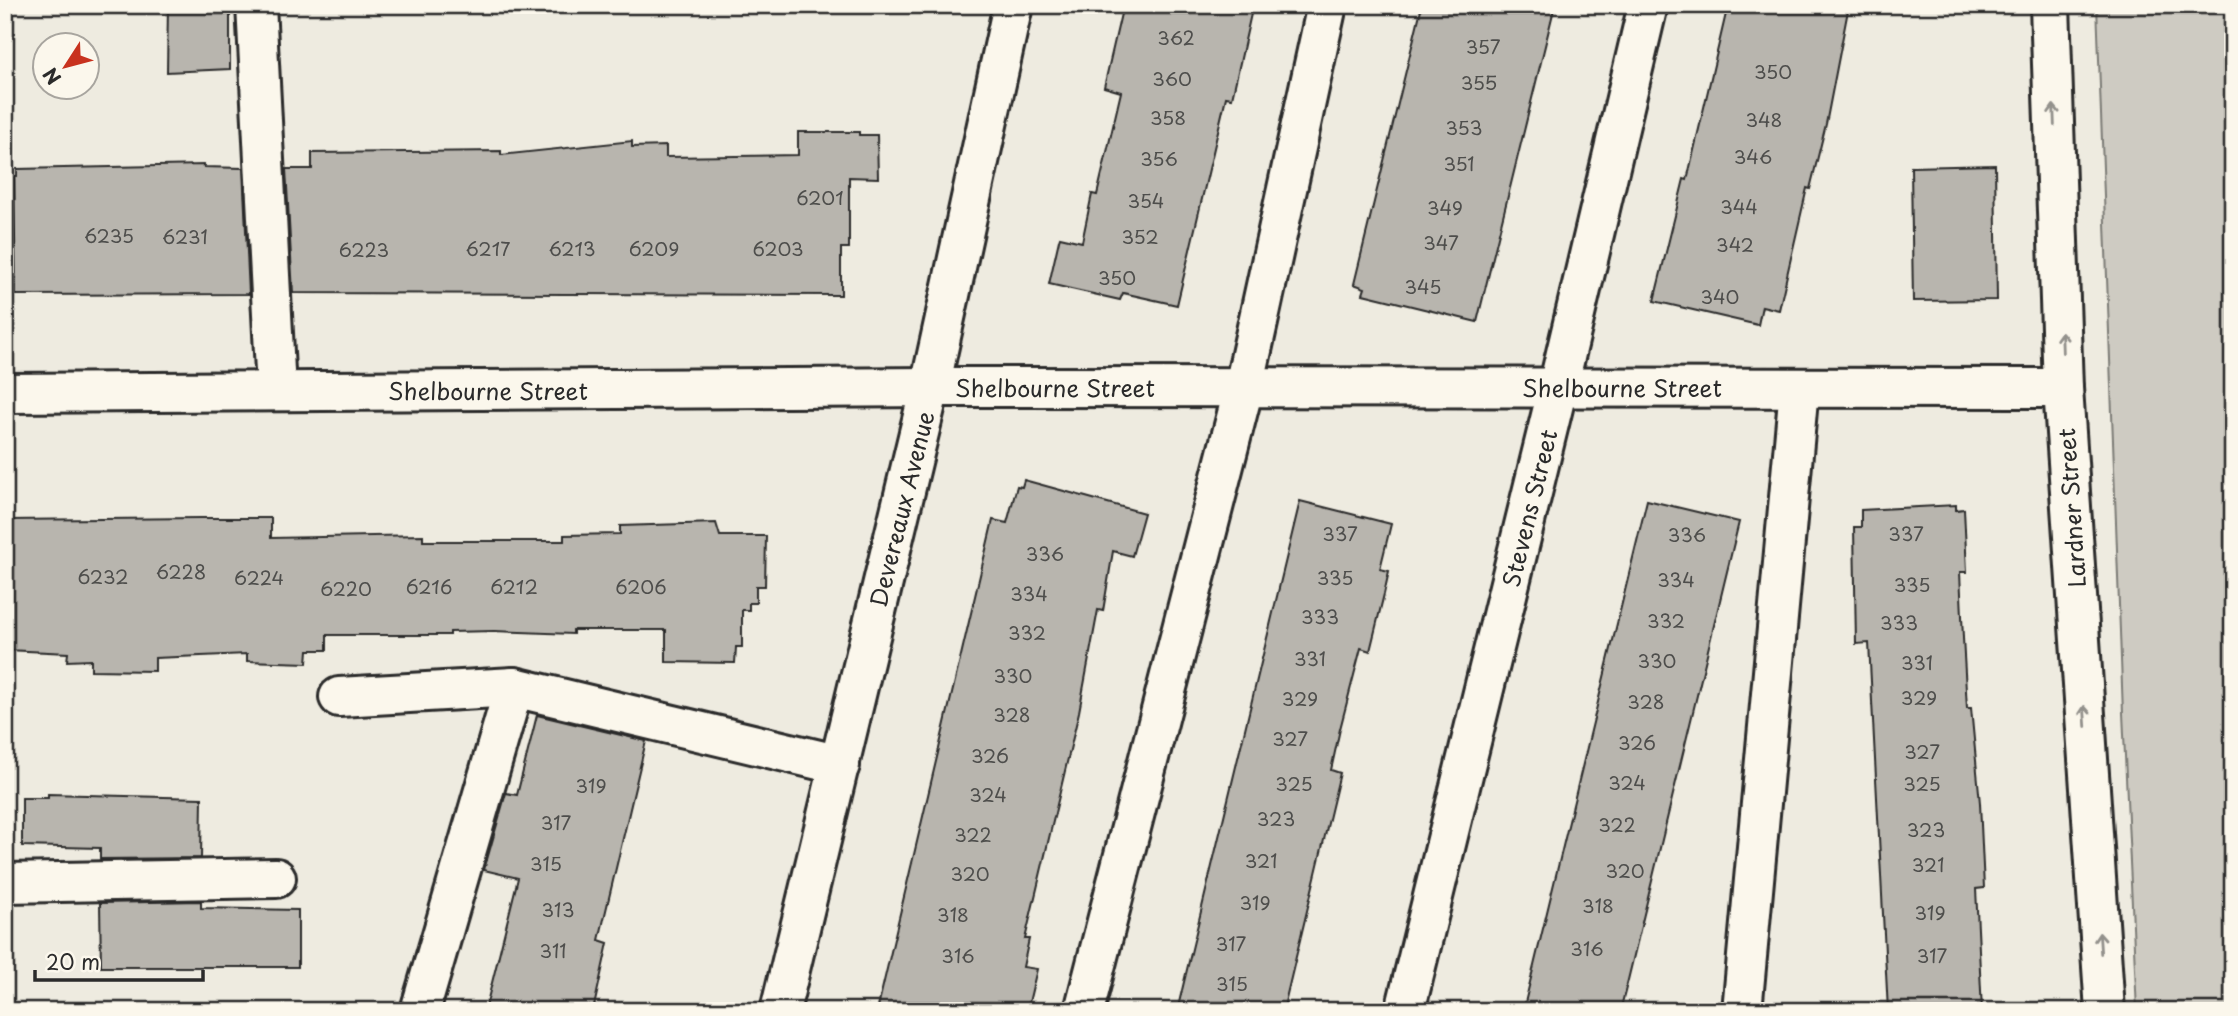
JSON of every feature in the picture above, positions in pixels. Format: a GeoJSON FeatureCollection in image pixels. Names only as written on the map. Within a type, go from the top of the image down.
{"type":"FeatureCollection","features":[{"type":"Feature","properties":{"kind":"street"},"geometry":{"type":"LineString","coordinates":[[256,5],[276,391]]}},
{"type":"Feature","properties":{"kind":"street","name":"Devereaux Avenue"},"geometry":{"type":"LineString","coordinates":[[780,1011],[930,387],[1013,5]]}},
{"type":"Feature","properties":{"kind":"street"},"geometry":{"type":"LineString","coordinates":[[1084,1011],[1244,387],[1326,5]]}},
{"type":"Feature","properties":{"kind":"street","name":"Stevens Street"},"geometry":{"type":"LineString","coordinates":[[1405,1011],[1559,387],[1648,5]]}},
{"type":"Feature","properties":{"kind":"street","name":"Lardner Street"},"geometry":{"type":"LineString","coordinates":[[2050,5],[2063,388],[2105,1011]]}},
{"type":"Feature","properties":{"kind":"street","name":"Shelbourne Street"},"geometry":{"type":"LineString","coordinates":[[5,393],[930,387],[2063,388]]}},
{"type":"Feature","properties":{"kind":"street"},"geometry":{"type":"LineString","coordinates":[[1742,1011],[1799,387]]}},
{"type":"Feature","properties":{"kind":"street"},"geometry":{"type":"LineString","coordinates":[[339,697],[514,687],[840,765]]}},
{"type":"Feature","properties":{"kind":"street"},"geometry":{"type":"LineString","coordinates":[[420,1011],[514,687]]}},
{"type":"Feature","properties":{"kind":"street"},"geometry":{"type":"LineString","coordinates":[[5,883],[276,877]]}},
{"type":"Feature","properties":{"kind":"shaded area"},"geometry":{"type":"Polygon","coordinates":[[[2097,5],[2233,5],[2233,1011],[2137,1011],[2123,713],[2097,5]]]}},
{"type":"Feature","properties":{"kind":"building"},"geometry":{"type":"Polygon","coordinates":[[[168,5],[230,5],[230,69],[167,72],[168,5]]]}},
{"type":"Feature","properties":{"kind":"building"},"geometry":{"type":"Polygon","coordinates":[[[1123,5],[1253,5],[1232,98],[1226,97],[1177,305],[1123,293],[1120,300],[1049,284],[1060,237],[1082,242],[1092,194],[1097,195],[1121,92],[1104,87],[1123,5]]]}},
{"type":"Feature","properties":{"kind":"building"},"geometry":{"type":"Polygon","coordinates":[[[1422,5],[1555,5],[1477,322],[1363,294],[1365,288],[1354,284],[1422,5]]]}},
{"type":"Feature","properties":{"kind":"building"},"geometry":{"type":"Polygon","coordinates":[[[1728,5],[1849,5],[1826,124],[1810,189],[1807,188],[1779,310],[1762,306],[1758,325],[1654,301],[1684,179],[1687,180],[1728,5]]]}},
{"type":"Feature","properties":{"kind":"building"},"geometry":{"type":"Polygon","coordinates":[[[798,132],[859,132],[859,135],[877,135],[878,178],[849,177],[849,248],[841,248],[841,295],[293,293],[286,169],[312,169],[312,153],[501,151],[501,155],[632,141],[632,147],[666,146],[666,157],[798,155],[798,132]]]}},
{"type":"Feature","properties":{"kind":"building"},"geometry":{"type":"Polygon","coordinates":[[[204,165],[243,168],[249,294],[16,295],[14,176],[17,176],[17,169],[204,165]]]}},
{"type":"Feature","properties":{"kind":"building"},"geometry":{"type":"Polygon","coordinates":[[[1995,165],[1997,300],[1913,301],[1911,167],[1995,165]]]}},
{"type":"Feature","properties":{"kind":"building"},"geometry":{"type":"Polygon","coordinates":[[[1024,480],[1144,513],[1132,556],[1113,551],[1103,611],[1098,610],[1079,712],[1025,939],[1029,939],[1023,967],[1037,969],[1027,1011],[877,1011],[993,520],[1007,523],[1017,486],[1022,487],[1024,480]]]}},
{"type":"Feature","properties":{"kind":"building"},"geometry":{"type":"Polygon","coordinates":[[[1647,500],[1739,522],[1628,980],[1620,1011],[1523,1011],[1647,500]]]}},
{"type":"Feature","properties":{"kind":"building"},"geometry":{"type":"Polygon","coordinates":[[[1300,501],[1391,524],[1380,569],[1389,571],[1384,594],[1370,651],[1361,648],[1340,729],[1331,770],[1340,773],[1283,1011],[1177,1011],[1300,501]]]}},
{"type":"Feature","properties":{"kind":"building"},"geometry":{"type":"Polygon","coordinates":[[[1956,505],[1956,510],[1964,509],[1967,572],[1960,572],[1963,638],[1967,708],[1971,708],[1980,803],[1984,888],[1976,889],[1982,1011],[1888,1011],[1869,643],[1856,644],[1854,527],[1861,527],[1861,510],[1956,505]]]}},
{"type":"Feature","properties":{"kind":"building"},"geometry":{"type":"Polygon","coordinates":[[[271,518],[271,538],[423,535],[423,541],[564,541],[564,535],[620,534],[620,526],[716,523],[720,536],[766,536],[765,586],[756,586],[756,603],[749,603],[749,610],[742,610],[742,647],[736,647],[735,663],[666,662],[666,630],[573,630],[573,634],[494,631],[450,632],[450,635],[327,635],[327,650],[308,650],[307,663],[247,661],[247,654],[155,658],[155,671],[91,670],[91,660],[67,661],[68,653],[7,650],[6,520],[271,518]]]}},
{"type":"Feature","properties":{"kind":"building"},"geometry":{"type":"Polygon","coordinates":[[[537,715],[646,741],[599,940],[608,943],[593,1011],[485,1011],[518,878],[484,870],[506,793],[517,795],[537,715]]]}},
{"type":"Feature","properties":{"kind":"building"},"geometry":{"type":"Polygon","coordinates":[[[48,794],[202,798],[201,858],[100,859],[100,848],[22,846],[22,798],[48,798],[48,794]]]}},
{"type":"Feature","properties":{"kind":"building"},"geometry":{"type":"Polygon","coordinates":[[[201,901],[201,908],[298,910],[298,967],[101,967],[100,903],[201,901]]]}}]}
